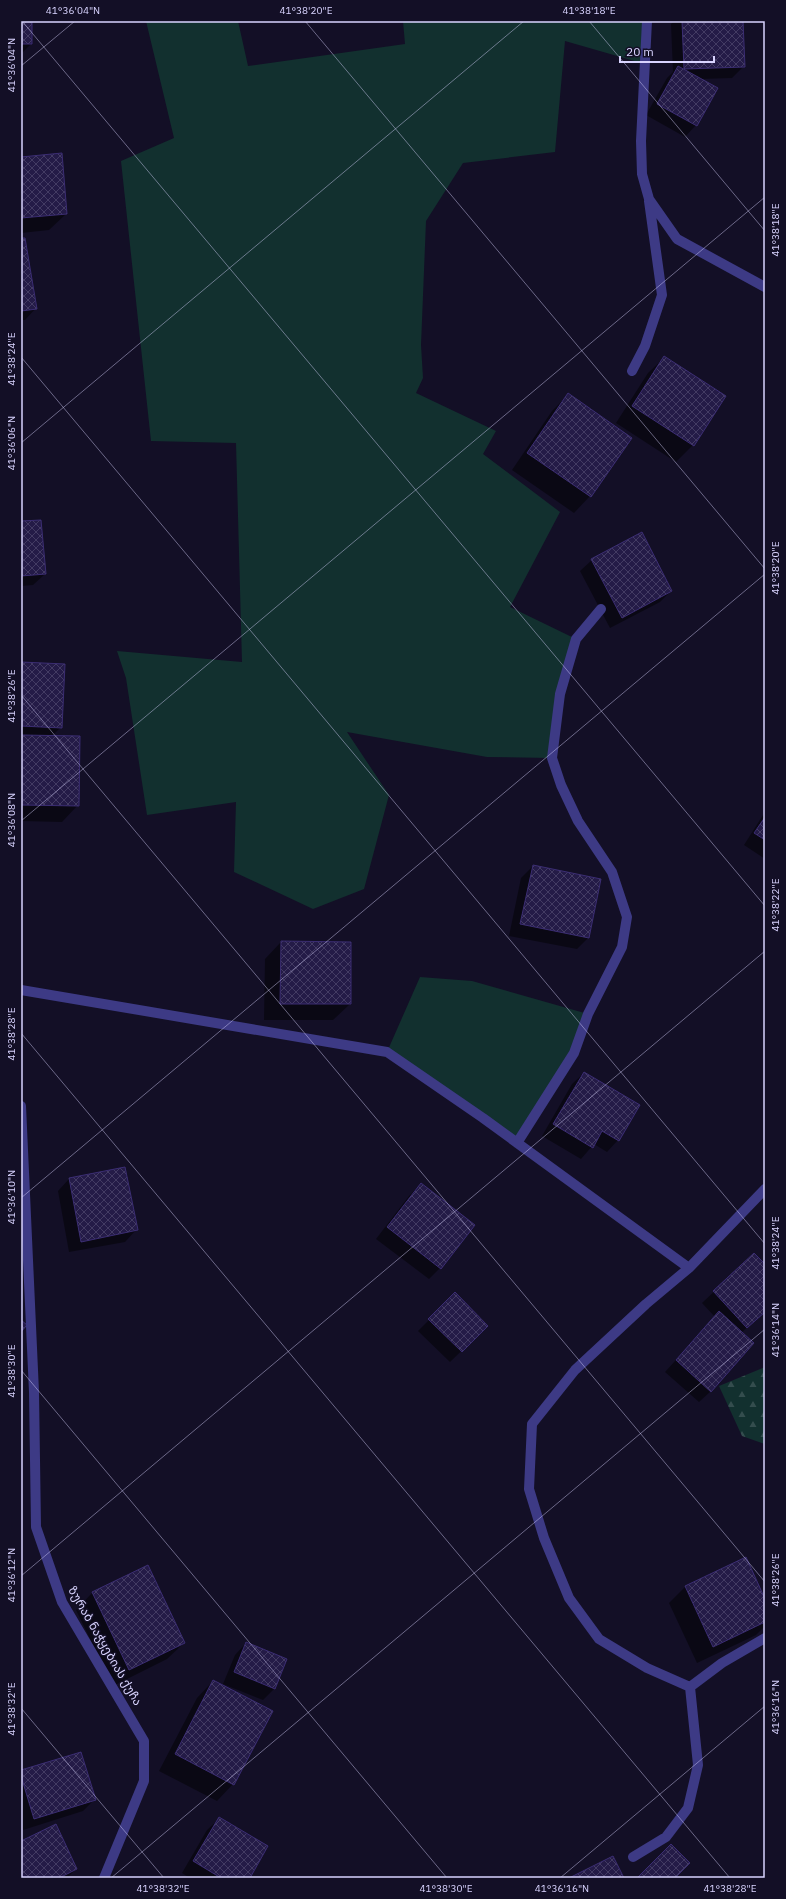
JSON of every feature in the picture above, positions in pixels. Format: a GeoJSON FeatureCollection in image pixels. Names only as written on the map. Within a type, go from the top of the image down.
{"type":"FeatureCollection","features":[{"type":"Feature","properties":{"kind":"street"},"geometry":{"type":"LineString","coordinates":[[632,371],[646,346],[662,295],[649,199],[642,174],[641,141],[647,21]]}},
{"type":"Feature","properties":{"kind":"street"},"geometry":{"type":"LineString","coordinates":[[649,199],[677,239],[765,287]]}},
{"type":"Feature","properties":{"kind":"street"},"geometry":{"type":"LineString","coordinates":[[517,1143],[574,1053],[588,1014],[622,947],[625,932],[627,917],[612,872],[578,821],[561,785],[552,758],[560,694],[576,639],[601,609]]}},
{"type":"Feature","properties":{"kind":"street"},"geometry":{"type":"LineString","coordinates":[[21,990],[387,1052],[517,1143],[689,1268]]}},
{"type":"Feature","properties":{"kind":"street","name":"ზურაბ ნაჭყებიას ქუჩა"},"geometry":{"type":"LineString","coordinates":[[21,1106],[34,1392],[36,1527],[62,1602],[144,1741],[144,1781],[104,1878]]}},
{"type":"Feature","properties":{"kind":"street"},"geometry":{"type":"LineString","coordinates":[[690,1687],[647,1668],[599,1639],[569,1598],[544,1538],[529,1489],[532,1424],[575,1370],[646,1304],[689,1268],[765,1189]]}},
{"type":"Feature","properties":{"kind":"street"},"geometry":{"type":"LineString","coordinates":[[690,1687],[722,1663],[765,1638]]}},
{"type":"Feature","properties":{"kind":"street"},"geometry":{"type":"LineString","coordinates":[[633,1857],[666,1837],[688,1808],[698,1765],[690,1687]]}},
{"type":"Feature","properties":{"kind":"green space"},"geometry":{"type":"Polygon","coordinates":[[[146,21],[238,21],[248,66],[405,44],[403,21],[647,21],[645,64],[565,41],[555,152],[463,163],[426,221],[421,345],[423,378],[416,393],[496,431],[483,454],[560,512],[510,607],[576,639],[552,758],[487,757],[347,732],[389,795],[364,889],[313,909],[234,872],[236,802],[147,815],[126,678],[117,651],[242,662],[236,443],[151,441],[121,161],[174,138],[146,21]]]}},
{"type":"Feature","properties":{"kind":"green space"},"geometry":{"type":"Polygon","coordinates":[[[420,977],[472,981],[588,1014],[574,1053],[517,1143],[387,1052],[420,977]]]}},
{"type":"Feature","properties":{"kind":"green space"},"geometry":{"type":"Polygon","coordinates":[[[765,1367],[765,1444],[742,1436],[719,1386],[765,1367]]]}},
{"type":"Feature","properties":{"kind":"building"},"geometry":{"type":"Polygon","coordinates":[[[21,21],[32,21],[32,44],[21,44],[21,21]]]}},
{"type":"Feature","properties":{"kind":"building"},"geometry":{"type":"Polygon","coordinates":[[[682,21],[743,21],[745,67],[684,69],[682,21]]]}},
{"type":"Feature","properties":{"kind":"building"},"geometry":{"type":"Polygon","coordinates":[[[678,66],[718,88],[697,126],[657,104],[678,66]]]}},
{"type":"Feature","properties":{"kind":"building"},"geometry":{"type":"Polygon","coordinates":[[[62,153],[67,214],[21,218],[21,157],[62,153]]]}},
{"type":"Feature","properties":{"kind":"building"},"geometry":{"type":"Polygon","coordinates":[[[21,238],[25,238],[37,309],[21,311],[21,238]]]}},
{"type":"Feature","properties":{"kind":"building"},"geometry":{"type":"Polygon","coordinates":[[[664,356],[726,396],[694,446],[632,406],[664,356]]]}},
{"type":"Feature","properties":{"kind":"building"},"geometry":{"type":"Polygon","coordinates":[[[568,393],[632,438],[591,497],[527,453],[568,393]]]}},
{"type":"Feature","properties":{"kind":"building"},"geometry":{"type":"Polygon","coordinates":[[[41,520],[46,574],[21,576],[21,521],[41,520]]]}},
{"type":"Feature","properties":{"kind":"building"},"geometry":{"type":"Polygon","coordinates":[[[642,532],[672,591],[622,618],[591,559],[642,532]]]}},
{"type":"Feature","properties":{"kind":"building"},"geometry":{"type":"Polygon","coordinates":[[[21,662],[65,664],[62,728],[21,726],[21,662]]]}},
{"type":"Feature","properties":{"kind":"building"},"geometry":{"type":"Polygon","coordinates":[[[21,735],[80,736],[79,806],[21,805],[21,735]]]}},
{"type":"Feature","properties":{"kind":"building"},"geometry":{"type":"Polygon","coordinates":[[[765,817],[765,840],[754,833],[765,817]]]}},
{"type":"Feature","properties":{"kind":"building"},"geometry":{"type":"Polygon","coordinates":[[[533,865],[601,879],[589,938],[520,924],[533,865]]]}},
{"type":"Feature","properties":{"kind":"building"},"geometry":{"type":"Polygon","coordinates":[[[281,941],[351,942],[351,1004],[280,1004],[281,941]]]}},
{"type":"Feature","properties":{"kind":"building"},"geometry":{"type":"Polygon","coordinates":[[[584,1072],[640,1105],[619,1141],[602,1131],[593,1148],[553,1124],[584,1072]]]}},
{"type":"Feature","properties":{"kind":"building"},"geometry":{"type":"Polygon","coordinates":[[[125,1167],[138,1230],[81,1242],[69,1178],[125,1167]]]}},
{"type":"Feature","properties":{"kind":"building"},"geometry":{"type":"Polygon","coordinates":[[[421,1183],[475,1225],[441,1269],[387,1227],[421,1183]]]}},
{"type":"Feature","properties":{"kind":"building"},"geometry":{"type":"Polygon","coordinates":[[[754,1253],[765,1264],[765,1312],[747,1328],[713,1291],[754,1253]]]}},
{"type":"Feature","properties":{"kind":"building"},"geometry":{"type":"Polygon","coordinates":[[[455,1292],[488,1326],[462,1352],[428,1319],[455,1292]]]}},
{"type":"Feature","properties":{"kind":"building"},"geometry":{"type":"Polygon","coordinates":[[[719,1311],[754,1343],[711,1392],[676,1360],[719,1311]]]}},
{"type":"Feature","properties":{"kind":"building"},"geometry":{"type":"Polygon","coordinates":[[[21,1320],[27,1325],[21,1332],[21,1320]]]}},
{"type":"Feature","properties":{"kind":"building"},"geometry":{"type":"Polygon","coordinates":[[[746,1557],[765,1599],[765,1622],[713,1647],[685,1586],[746,1557]]]}},
{"type":"Feature","properties":{"kind":"building"},"geometry":{"type":"Polygon","coordinates":[[[148,1565],[185,1643],[129,1670],[92,1592],[148,1565]]]}},
{"type":"Feature","properties":{"kind":"building"},"geometry":{"type":"Polygon","coordinates":[[[246,1642],[287,1659],[275,1689],[234,1672],[246,1642]]]}},
{"type":"Feature","properties":{"kind":"building"},"geometry":{"type":"Polygon","coordinates":[[[213,1680],[273,1711],[234,1785],[175,1754],[213,1680]]]}},
{"type":"Feature","properties":{"kind":"building"},"geometry":{"type":"Polygon","coordinates":[[[81,1752],[96,1800],[34,1819],[21,1776],[21,1770],[81,1752]]]}},
{"type":"Feature","properties":{"kind":"building"},"geometry":{"type":"Polygon","coordinates":[[[219,1817],[268,1846],[250,1878],[221,1878],[193,1861],[219,1817]]]}},
{"type":"Feature","properties":{"kind":"building"},"geometry":{"type":"Polygon","coordinates":[[[56,1824],[77,1869],[59,1878],[21,1878],[21,1841],[56,1824]]]}},
{"type":"Feature","properties":{"kind":"building"},"geometry":{"type":"Polygon","coordinates":[[[671,1844],[690,1863],[675,1878],[637,1878],[671,1844]]]}},
{"type":"Feature","properties":{"kind":"building"},"geometry":{"type":"Polygon","coordinates":[[[613,1856],[624,1878],[569,1878],[613,1856]]]}}]}
